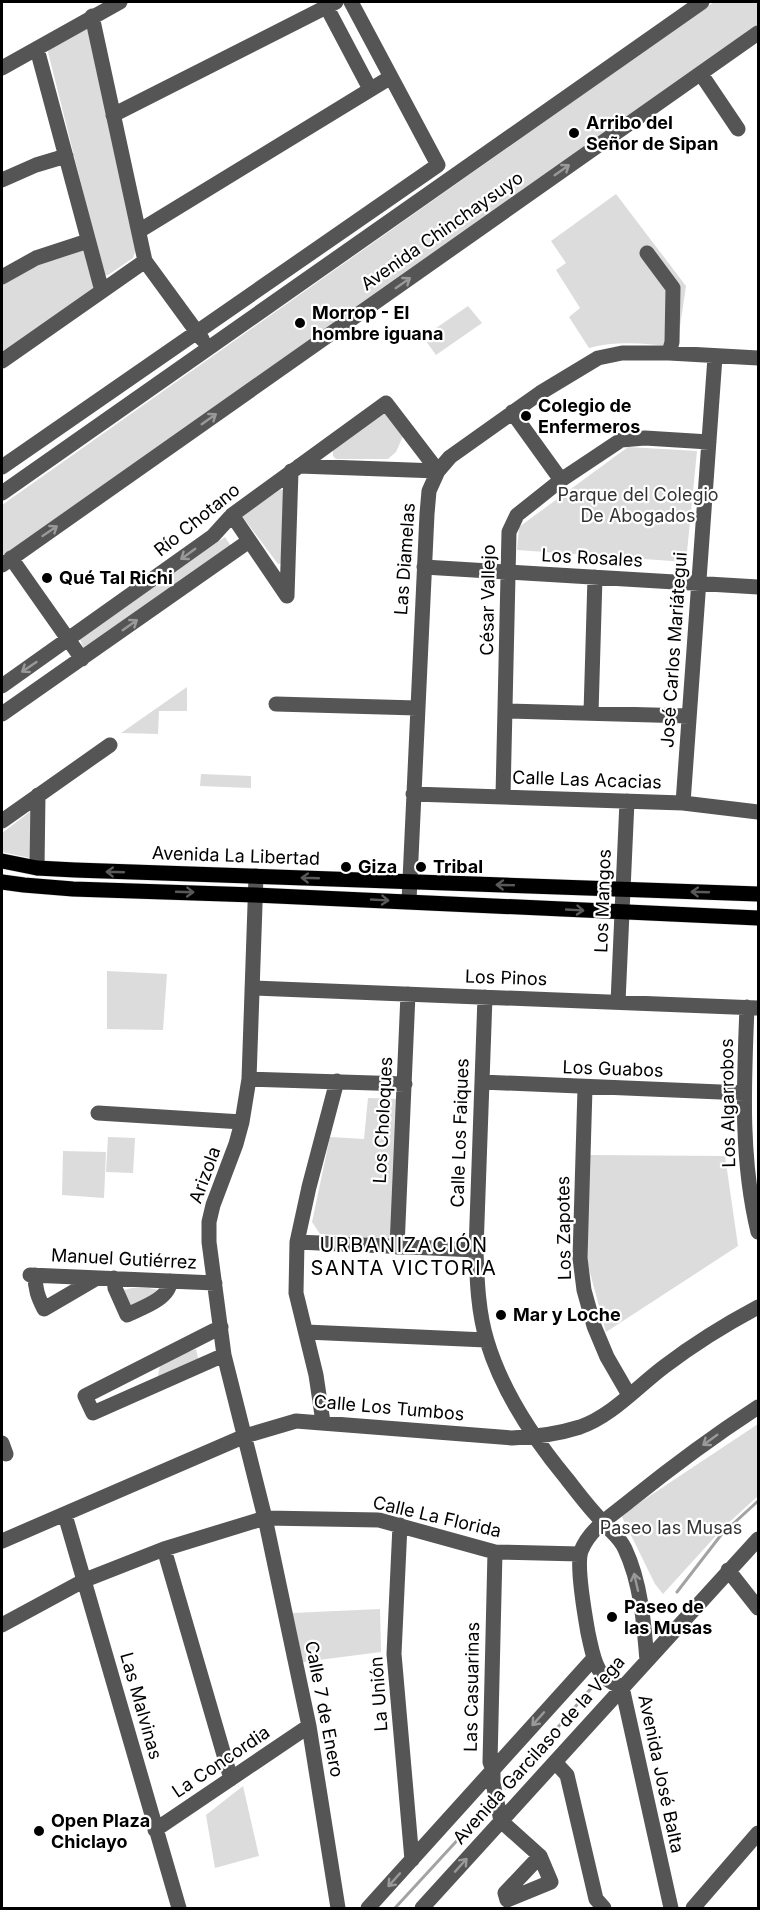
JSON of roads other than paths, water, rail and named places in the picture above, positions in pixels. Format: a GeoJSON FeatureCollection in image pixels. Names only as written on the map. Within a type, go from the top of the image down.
{"type":"FeatureCollection","features":[{"type":"Feature","properties":{"kind":"main road","name":"Avenida La Libertad"},"geometry":{"type":"LineString","coordinates":[[2,861],[37,868],[75,870],[759,894]]}},
{"type":"Feature","properties":{"kind":"main road"},"geometry":{"type":"LineString","coordinates":[[73,888],[75,870]]}},
{"type":"Feature","properties":{"kind":"main road","name":"Avenida La Libertad"},"geometry":{"type":"LineString","coordinates":[[2,882],[73,888],[255,894],[759,918]]}},
{"type":"Feature","properties":{"kind":"street"},"geometry":{"type":"LineString","coordinates":[[2,68],[120,2]]}},
{"type":"Feature","properties":{"kind":"street"},"geometry":{"type":"LineString","coordinates":[[2,467],[438,165],[351,2]]}},
{"type":"Feature","properties":{"kind":"street"},"geometry":{"type":"LineString","coordinates":[[2,493],[702,2]]}},
{"type":"Feature","properties":{"kind":"street"},"geometry":{"type":"LineString","coordinates":[[113,115],[329,3],[370,89]]}},
{"type":"Feature","properties":{"kind":"street"},"geometry":{"type":"LineString","coordinates":[[92,16],[145,261],[208,348]]}},
{"type":"Feature","properties":{"kind":"street","name":"Avenida Chinchaysuyo"},"geometry":{"type":"LineString","coordinates":[[6,561],[759,33]]}},
{"type":"Feature","properties":{"kind":"street"},"geometry":{"type":"LineString","coordinates":[[37,48],[102,291]]}},
{"type":"Feature","properties":{"kind":"street"},"geometry":{"type":"LineString","coordinates":[[701,74],[738,129]]}},
{"type":"Feature","properties":{"kind":"street"},"geometry":{"type":"LineString","coordinates":[[139,231],[391,77]]}},
{"type":"Feature","properties":{"kind":"street"},"geometry":{"type":"LineString","coordinates":[[2,180],[36,165],[66,156]]}},
{"type":"Feature","properties":{"kind":"street"},"geometry":{"type":"LineString","coordinates":[[2,277],[46,254],[88,241]]}},
{"type":"Feature","properties":{"kind":"street"},"geometry":{"type":"LineString","coordinates":[[647,253],[673,288],[672,342],[669,352]]}},
{"type":"Feature","properties":{"kind":"street"},"geometry":{"type":"LineString","coordinates":[[2,361],[145,261]]}},
{"type":"Feature","properties":{"kind":"street","name":"Las Diamelas"},"geometry":{"type":"LineString","coordinates":[[409,901],[429,491],[438,471],[450,457],[512,412],[598,358],[622,353],[669,352],[715,357],[759,358]]}},
{"type":"Feature","properties":{"kind":"street","name":"José Carlos Mariátegui"},"geometry":{"type":"LineString","coordinates":[[683,803],[715,357]]}},
{"type":"Feature","properties":{"kind":"street","name":"Río Chotano"},"geometry":{"type":"LineString","coordinates":[[2,686],[213,536],[231,515],[386,403],[438,471]]}},
{"type":"Feature","properties":{"kind":"street"},"geometry":{"type":"LineString","coordinates":[[512,412],[561,480]]}},
{"type":"Feature","properties":{"kind":"street","name":"César Vallejo"},"geometry":{"type":"LineString","coordinates":[[502,796],[509,532],[517,515],[561,480],[621,440],[645,438],[709,442]]}},
{"type":"Feature","properties":{"kind":"street"},"geometry":{"type":"LineString","coordinates":[[231,515],[287,596],[295,469],[438,471]]}},
{"type":"Feature","properties":{"kind":"street"},"geometry":{"type":"LineString","coordinates":[[2,714],[249,541]]}},
{"type":"Feature","properties":{"kind":"street"},"geometry":{"type":"LineString","coordinates":[[6,561],[82,659]]}},
{"type":"Feature","properties":{"kind":"street","name":"Los Rosales"},"geometry":{"type":"LineString","coordinates":[[424,567],[759,587]]}},
{"type":"Feature","properties":{"kind":"street"},"geometry":{"type":"LineString","coordinates":[[591,713],[595,577]]}},
{"type":"Feature","properties":{"kind":"street"},"geometry":{"type":"LineString","coordinates":[[140,589],[154,609]]}},
{"type":"Feature","properties":{"kind":"street"},"geometry":{"type":"LineString","coordinates":[[276,704],[417,708]]}},
{"type":"Feature","properties":{"kind":"street"},"geometry":{"type":"LineString","coordinates":[[505,711],[689,716]]}},
{"type":"Feature","properties":{"kind":"street"},"geometry":{"type":"LineString","coordinates":[[2,821],[110,745]]}},
{"type":"Feature","properties":{"kind":"street","name":"Calle Las Acacias"},"geometry":{"type":"LineString","coordinates":[[413,794],[683,803],[759,812]]}},
{"type":"Feature","properties":{"kind":"street"},"geometry":{"type":"LineString","coordinates":[[37,868],[38,795]]}},
{"type":"Feature","properties":{"kind":"street","name":"Los Mangos"},"geometry":{"type":"LineString","coordinates":[[618,1002],[627,801]]}},
{"type":"Feature","properties":{"kind":"street","name":"Arizola"},"geometry":{"type":"LineString","coordinates":[[256,876],[249,1078],[237,1144],[213,1205],[209,1242],[224,1354],[265,1518]]}},
{"type":"Feature","properties":{"kind":"street","name":"Los Pinos"},"geometry":{"type":"LineString","coordinates":[[252,988],[753,1007]]}},
{"type":"Feature","properties":{"kind":"street","name":"Los Choloques"},"geometry":{"type":"LineString","coordinates":[[397,1247],[408,994]]}},
{"type":"Feature","properties":{"kind":"street","name":"Calle Los Faiques"},"geometry":{"type":"LineString","coordinates":[[485,997],[476,1250],[478,1289],[486,1340],[509,1392],[536,1437],[549,1457],[603,1523]]}},
{"type":"Feature","properties":{"kind":"street","name":"Los Algarrobos"},"geometry":{"type":"LineString","coordinates":[[753,1007],[744,1093],[744,1134],[749,1181],[759,1232]]}},
{"type":"Feature","properties":{"kind":"street"},"geometry":{"type":"LineString","coordinates":[[249,1078],[405,1084]]}},
{"type":"Feature","properties":{"kind":"street"},"geometry":{"type":"LineString","coordinates":[[323,1422],[316,1375],[296,1293],[297,1242],[337,1081]]}},
{"type":"Feature","properties":{"kind":"street","name":"Los Guabos"},"geometry":{"type":"LineString","coordinates":[[482,1082],[744,1093]]}},
{"type":"Feature","properties":{"kind":"street","name":"Los Zapotes"},"geometry":{"type":"LineString","coordinates":[[585,1088],[580,1258],[584,1290],[602,1347],[629,1395]]}},
{"type":"Feature","properties":{"kind":"street"},"geometry":{"type":"LineString","coordinates":[[98,1113],[242,1122]]}},
{"type":"Feature","properties":{"kind":"street"},"geometry":{"type":"LineString","coordinates":[[297,1242],[476,1250]]}},
{"type":"Feature","properties":{"kind":"street","name":"Manuel Gutiérrez"},"geometry":{"type":"LineString","coordinates":[[96,1278],[44,1309],[37,1296],[33,1275],[215,1283]]}},
{"type":"Feature","properties":{"kind":"street"},"geometry":{"type":"LineString","coordinates":[[114,1278],[115,1288],[127,1315],[164,1294],[170,1287],[170,1281]]}},
{"type":"Feature","properties":{"kind":"street","name":"Calle Los Tumbos"},"geometry":{"type":"LineString","coordinates":[[2,1541],[245,1436],[296,1420],[512,1438],[536,1437],[581,1427],[609,1412],[707,1336],[759,1307]]}},
{"type":"Feature","properties":{"kind":"street"},"geometry":{"type":"LineString","coordinates":[[221,1327],[85,1396],[93,1413],[224,1354]]}},
{"type":"Feature","properties":{"kind":"street"},"geometry":{"type":"LineString","coordinates":[[306,1332],[486,1340]]}},
{"type":"Feature","properties":{"kind":"street"},"geometry":{"type":"LineString","coordinates":[[149,1363],[151,1386]]}},
{"type":"Feature","properties":{"kind":"street"},"geometry":{"type":"LineString","coordinates":[[580,1554],[588,1538],[603,1523],[665,1472],[759,1407]]}},
{"type":"Feature","properties":{"kind":"street","name":"Las Malvinas"},"geometry":{"type":"LineString","coordinates":[[65,1515],[179,1908]]}},
{"type":"Feature","properties":{"kind":"street","name":"Calle La Florida"},"geometry":{"type":"LineString","coordinates":[[2,1625],[85,1580],[164,1549],[265,1518],[379,1520],[495,1552],[580,1554]]}},
{"type":"Feature","properties":{"kind":"street","name":"Calle 7 de Enero"},"geometry":{"type":"LineString","coordinates":[[265,1518],[309,1726],[338,1908]]}},
{"type":"Feature","properties":{"kind":"street"},"geometry":{"type":"LineString","coordinates":[[603,1523],[617,1535],[632,1565],[641,1610],[647,1661]]}},
{"type":"Feature","properties":{"kind":"street","name":"La Unión"},"geometry":{"type":"LineString","coordinates":[[400,1525],[394,1653],[412,1860]]}},
{"type":"Feature","properties":{"kind":"street","name":"Avenida Garcilaso de la Vega"},"geometry":{"type":"LineString","coordinates":[[422,1908],[728,1570],[759,1539]]}},
{"type":"Feature","properties":{"kind":"street"},"geometry":{"type":"LineString","coordinates":[[164,1549],[231,1779]]}},
{"type":"Feature","properties":{"kind":"street","name":"Las Casuarinas"},"geometry":{"type":"LineString","coordinates":[[495,1552],[490,1762],[501,1821]]}},
{"type":"Feature","properties":{"kind":"street","name":"Avenida José Balta"},"geometry":{"type":"LineString","coordinates":[[580,1554],[583,1595],[594,1658],[604,1677],[612,1684],[622,1688],[671,1908]]}},
{"type":"Feature","properties":{"kind":"street"},"geometry":{"type":"LineString","coordinates":[[728,1570],[759,1608]]}},
{"type":"Feature","properties":{"kind":"street","name":"Avenida Garcilaso de la Vega"},"geometry":{"type":"LineString","coordinates":[[368,1908],[594,1658]]}},
{"type":"Feature","properties":{"kind":"street","name":"La Concordia"},"geometry":{"type":"LineString","coordinates":[[155,1830],[309,1726]]}},
{"type":"Feature","properties":{"kind":"street"},"geometry":{"type":"LineString","coordinates":[[555,1762],[567,1775],[596,1899],[600,1907]]}},
{"type":"Feature","properties":{"kind":"street"},"geometry":{"type":"LineString","coordinates":[[501,1821],[540,1856],[551,1882],[507,1900],[505,1893],[540,1856]]}},
{"type":"Feature","properties":{"kind":"street"},"geometry":{"type":"LineString","coordinates":[[693,1908],[759,1833]]}},
{"type":"Feature","properties":{"kind":"waterway"},"geometry":{"type":"LineString","coordinates":[[677,1592],[721,1535],[758,1501]]}},
{"type":"Feature","properties":{"kind":"waterway"},"geometry":{"type":"LineString","coordinates":[[506,1788],[593,1686]]}},
{"type":"Feature","properties":{"kind":"waterway"},"geometry":{"type":"LineString","coordinates":[[395,1908],[486,1809]]}},
{"type":"Feature","properties":{"kind":"place","name":"Arribo del Señor de Sipan"},"geometry":{"type":"Point","coordinates":[574,133]}},
{"type":"Feature","properties":{"kind":"place","name":"Morrop - El hombre iguana"},"geometry":{"type":"Point","coordinates":[300,323]}},
{"type":"Feature","properties":{"kind":"place","name":"Colegio de Enfermeros"},"geometry":{"type":"Point","coordinates":[526,416]}},
{"type":"Feature","properties":{"kind":"place","name":"Qué Tal Richi"},"geometry":{"type":"Point","coordinates":[47,578]}},
{"type":"Feature","properties":{"kind":"place","name":"Giza"},"geometry":{"type":"Point","coordinates":[346,867]}},
{"type":"Feature","properties":{"kind":"place","name":"Tribal"},"geometry":{"type":"Point","coordinates":[421,867]}},
{"type":"Feature","properties":{"kind":"place","name":"Mar y Loche"},"geometry":{"type":"Point","coordinates":[501,1315]}},
{"type":"Feature","properties":{"kind":"place","name":"Paseo de las Musas"},"geometry":{"type":"Point","coordinates":[612,1617]}},
{"type":"Feature","properties":{"kind":"place","name":"Open Plaza Chiclayo"},"geometry":{"type":"Point","coordinates":[39,1831]}},
{"type":"Feature","properties":{"kind":"district","name":"URBANIZACIÓN SANTA VICTORIA"},"geometry":{"type":"Point","coordinates":[404,1256]}},
{"type":"Feature","properties":{"kind":"park label","name":"Parque del Colegio De Abogados"},"geometry":{"type":"Point","coordinates":[638,505]}},
{"type":"Feature","properties":{"kind":"park label","name":"Paseo las Musas"},"geometry":{"type":"Point","coordinates":[671,1528]}}]}
